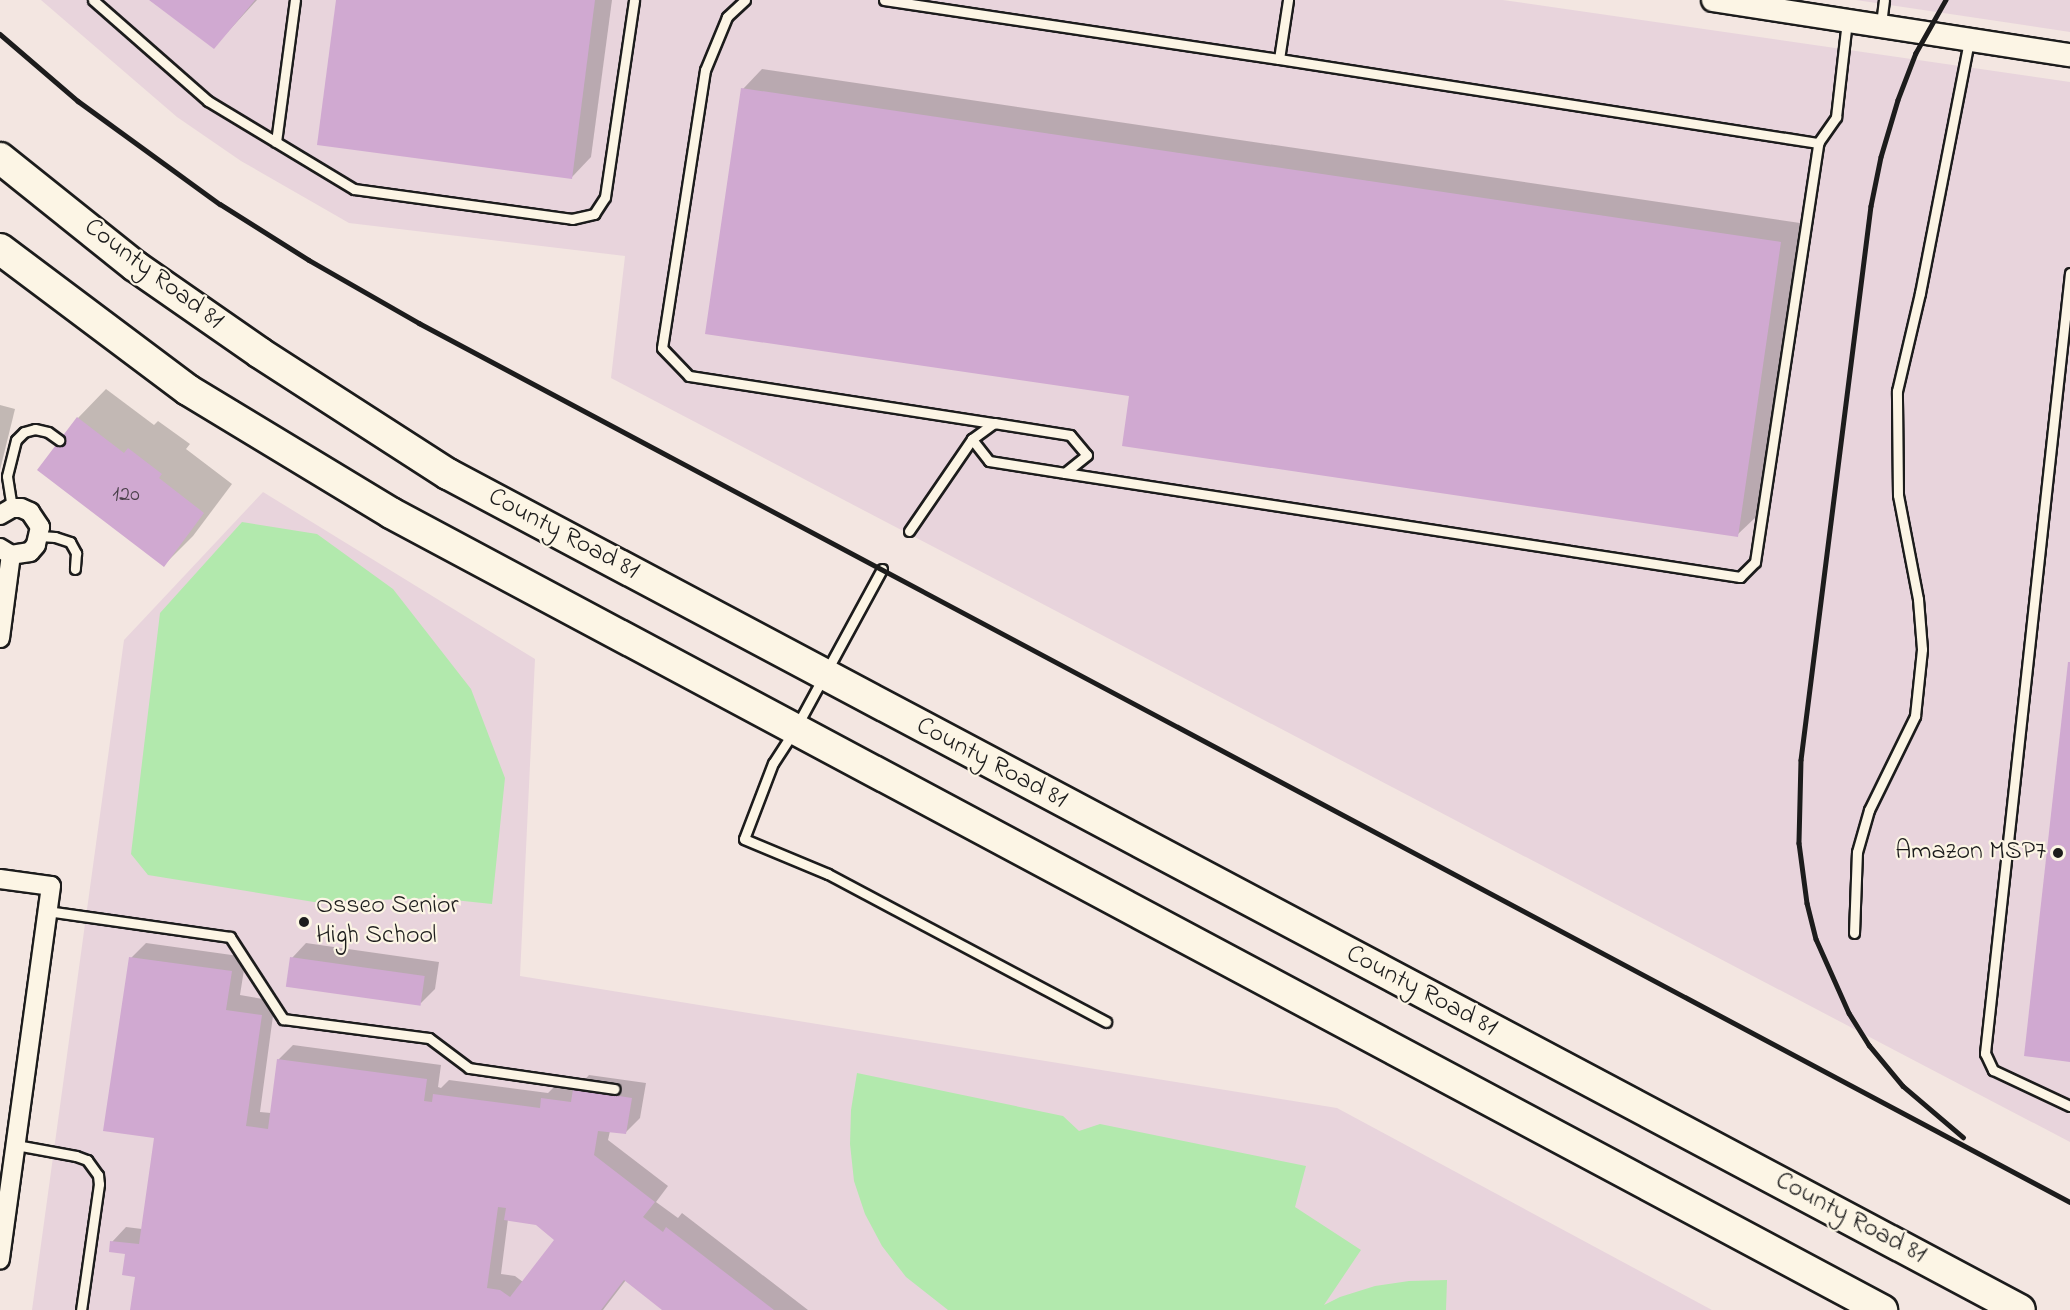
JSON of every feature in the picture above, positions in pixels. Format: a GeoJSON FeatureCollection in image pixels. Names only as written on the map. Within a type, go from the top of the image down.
{"type":"FeatureCollection","features":[{"type":"Feature","properties":{"kind":"highway","name":"County Road 81"},"geometry":{"type":"LineString","coordinates":[[0,158],[135,267],[260,353],[448,474],[2011,1305],[2043,1310]]}},
{"type":"Feature","properties":{"kind":"highway"},"geometry":{"type":"LineString","coordinates":[[0,249],[188,390],[288,453],[391,513],[794,731],[1882,1310]]}},
{"type":"Feature","properties":{"kind":"street"},"geometry":{"type":"LineString","coordinates":[[1713,0],[2070,55]]}},
{"type":"Feature","properties":{"kind":"street"},"geometry":{"type":"LineString","coordinates":[[0,638],[6,551],[30,552],[40,536],[40,527],[30,512],[6,511]]}},
{"type":"Feature","properties":{"kind":"street"},"geometry":{"type":"LineString","coordinates":[[0,879],[51,886],[0,1259]]}},
{"type":"Feature","properties":{"kind":"lane"},"geometry":{"type":"LineString","coordinates":[[93,0],[208,102],[354,189],[572,219],[594,214],[605,197],[634,0]]}},
{"type":"Feature","properties":{"kind":"lane"},"geometry":{"type":"LineString","coordinates":[[276,142],[295,0]]}},
{"type":"Feature","properties":{"kind":"lane"},"geometry":{"type":"LineString","coordinates":[[745,0],[727,17],[705,70],[662,348],[689,376],[1070,435],[1087,455],[1065,473]]}},
{"type":"Feature","properties":{"kind":"lane"},"geometry":{"type":"LineString","coordinates":[[884,0],[1818,143]]}},
{"type":"Feature","properties":{"kind":"lane"},"geometry":{"type":"LineString","coordinates":[[1279,60],[1288,0]]}},
{"type":"Feature","properties":{"kind":"lane"},"geometry":{"type":"LineString","coordinates":[[1881,27],[1884,0]]}},
{"type":"Feature","properties":{"kind":"lane"},"geometry":{"type":"LineString","coordinates":[[972,439],[989,460],[1740,577],[1755,562],[1818,143],[1836,117],[1847,21]]}},
{"type":"Feature","properties":{"kind":"lane"},"geometry":{"type":"LineString","coordinates":[[1854,933],[1857,852],[1869,810],[1915,716],[1922,649],[1918,599],[1898,495],[1897,392],[1920,293],[1969,40]]}},
{"type":"Feature","properties":{"kind":"lane"},"geometry":{"type":"LineString","coordinates":[[2070,273],[1985,1053],[1993,1070],[2070,1106]]}},
{"type":"Feature","properties":{"kind":"lane"},"geometry":{"type":"LineString","coordinates":[[909,531],[972,439],[994,423]]}},
{"type":"Feature","properties":{"kind":"lane"},"geometry":{"type":"LineString","coordinates":[[6,511],[3,475],[16,440],[24,432],[35,429],[48,432],[59,440]]}},
{"type":"Feature","properties":{"kind":"lane"},"geometry":{"type":"LineString","coordinates":[[40,536],[55,537],[70,542],[76,554],[75,569]]}},
{"type":"Feature","properties":{"kind":"lane"},"geometry":{"type":"LineString","coordinates":[[882,569],[794,731],[772,763],[744,839],[828,873],[1106,1022]]}},
{"type":"Feature","properties":{"kind":"lane"},"geometry":{"type":"LineString","coordinates":[[47,911],[230,937],[284,1019],[429,1038],[470,1068],[614,1089]]}},
{"type":"Feature","properties":{"kind":"lane"},"geometry":{"type":"LineString","coordinates":[[16,1145],[87,1160],[98,1175],[99,1184],[81,1310]]}},
{"type":"Feature","properties":{"kind":"shaded area"},"geometry":{"type":"Polygon","coordinates":[[[41,0],[1503,0],[2070,82],[2070,1142],[611,378],[625,256],[349,223],[241,161],[177,117],[41,0]]]}},
{"type":"Feature","properties":{"kind":"shaded area"},"geometry":{"type":"Polygon","coordinates":[[[1856,0],[2070,0],[2070,32],[1856,0]]]}},
{"type":"Feature","properties":{"kind":"shaded area","name":"Osseo Senior High School"},"geometry":{"type":"Polygon","coordinates":[[[263,492],[535,659],[520,976],[1337,1108],[1712,1310],[32,1310],[124,640],[263,492]]]}},
{"type":"Feature","properties":{"kind":"green space"},"geometry":{"type":"Polygon","coordinates":[[[242,522],[317,534],[393,589],[471,689],[505,778],[492,904],[435,898],[314,902],[148,875],[131,854],[160,613],[242,522]]]}},
{"type":"Feature","properties":{"kind":"green space"},"geometry":{"type":"Polygon","coordinates":[[[857,1073],[1063,1116],[1079,1131],[1100,1124],[1306,1166],[1295,1207],[1361,1250],[1324,1305],[1340,1297],[1375,1286],[1409,1281],[1447,1280],[1446,1310],[948,1310],[906,1277],[882,1246],[865,1214],[854,1181],[850,1144],[851,1110],[857,1073]]]}},
{"type":"Feature","properties":{"kind":"building"},"geometry":{"type":"Polygon","coordinates":[[[149,0],[255,0],[214,49],[149,0]]]}},
{"type":"Feature","properties":{"kind":"building"},"geometry":{"type":"Polygon","coordinates":[[[336,0],[595,0],[572,179],[317,145],[336,0]]]}},
{"type":"Feature","properties":{"kind":"building"},"geometry":{"type":"Polygon","coordinates":[[[741,88],[1781,242],[1738,537],[1122,446],[1129,396],[705,334],[741,88]]]}},
{"type":"Feature","properties":{"kind":"building"},"geometry":{"type":"Polygon","coordinates":[[[77,417],[124,453],[128,448],[162,474],[159,478],[204,513],[164,567],[37,470],[77,417]]]}},
{"type":"Feature","properties":{"kind":"building","name":"Amazon MSP7"},"geometry":{"type":"Polygon","coordinates":[[[2068,662],[2070,662],[2070,1062],[2024,1056],[2068,662]]]}},
{"type":"Feature","properties":{"kind":"building"},"geometry":{"type":"Polygon","coordinates":[[[129,957],[232,971],[226,1010],[262,1015],[246,1126],[268,1129],[277,1059],[427,1079],[424,1101],[432,1102],[433,1094],[540,1108],[541,1098],[571,1102],[573,1089],[632,1098],[626,1134],[598,1131],[594,1155],[655,1202],[643,1217],[663,1232],[666,1227],[774,1310],[662,1310],[624,1280],[601,1310],[130,1310],[135,1277],[122,1275],[125,1254],[109,1252],[110,1241],[139,1244],[154,1138],[103,1131],[129,957]],[[498,1207],[487,1288],[500,1290],[510,1297],[554,1240],[536,1225],[504,1220],[506,1208],[498,1207]]]}},
{"type":"Feature","properties":{"kind":"building"},"geometry":{"type":"Polygon","coordinates":[[[290,957],[425,976],[421,1006],[286,987],[290,957]]]}},
{"type":"Feature","properties":{"kind":"railway"},"geometry":{"type":"LineString","coordinates":[[1946,0],[1916,53],[1898,100],[1881,157],[1871,206],[1801,760],[1799,843],[1807,903],[1816,939],[1849,1013],[1869,1045],[1903,1086],[1963,1137]]}},
{"type":"Feature","properties":{"kind":"railway"},"geometry":{"type":"LineString","coordinates":[[0,34],[78,101],[220,204],[309,260],[419,323],[2070,1202]]}},
{"type":"Feature","properties":{"kind":"place","name":"Amazon MSP7"},"geometry":{"type":"Point","coordinates":[2058,853]}},
{"type":"Feature","properties":{"kind":"place","name":"Osseo Senior High School"},"geometry":{"type":"Point","coordinates":[304,922]}}]}
